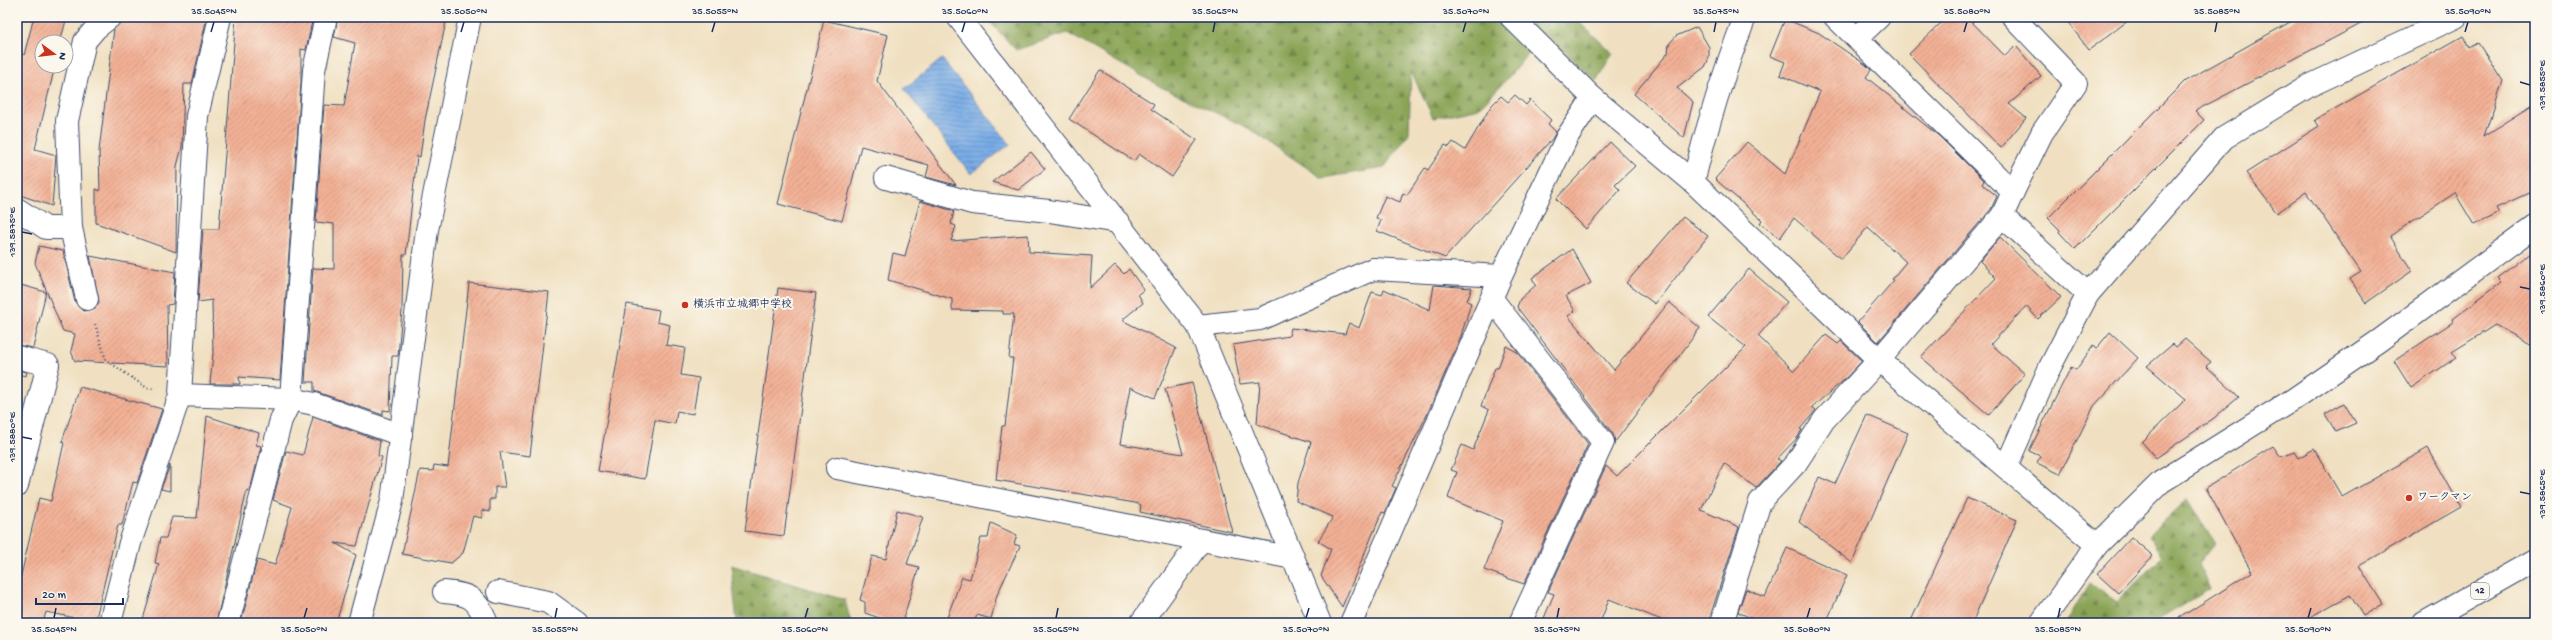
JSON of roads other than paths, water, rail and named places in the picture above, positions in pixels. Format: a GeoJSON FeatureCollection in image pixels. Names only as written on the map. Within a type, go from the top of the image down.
{"type":"FeatureCollection","features":[{"type":"Feature","properties":{"kind":"street"},"geometry":{"type":"LineString","coordinates":[[87,299],[71,228],[67,121],[85,41],[96,28],[110,17]]}},
{"type":"Feature","properties":{"kind":"street"},"geometry":{"type":"LineString","coordinates":[[110,623],[130,542],[180,395],[197,116],[220,17]]}},
{"type":"Feature","properties":{"kind":"street"},"geometry":{"type":"LineString","coordinates":[[228,623],[281,420],[291,399],[314,70],[326,17]]}},
{"type":"Feature","properties":{"kind":"street"},"geometry":{"type":"LineString","coordinates":[[359,623],[392,500],[427,230],[470,17]]}},
{"type":"Feature","properties":{"kind":"street"},"geometry":{"type":"LineString","coordinates":[[958,17],[1198,326],[1320,623]]}},
{"type":"Feature","properties":{"kind":"street"},"geometry":{"type":"LineString","coordinates":[[1512,17],[1593,98],[1693,182],[1879,360],[2098,545]]}},
{"type":"Feature","properties":{"kind":"street"},"geometry":{"type":"LineString","coordinates":[[1693,182],[1710,118],[1729,57],[1745,17]]}},
{"type":"Feature","properties":{"kind":"street"},"geometry":{"type":"LineString","coordinates":[[1835,17],[2013,192]]}},
{"type":"Feature","properties":{"kind":"street"},"geometry":{"type":"LineString","coordinates":[[1858,38],[1879,17]]}},
{"type":"Feature","properties":{"kind":"street"},"geometry":{"type":"LineString","coordinates":[[1722,623],[1760,502],[1796,463],[1824,420],[1879,360],[2002,216],[2042,133],[2076,82],[2013,17]]}},
{"type":"Feature","properties":{"kind":"street"},"geometry":{"type":"LineString","coordinates":[[2006,467],[2050,367],[2088,294],[2224,138],[2309,86],[2456,17]]}},
{"type":"Feature","properties":{"kind":"street"},"geometry":{"type":"LineString","coordinates":[[1350,623],[1501,276],[1567,137],[1593,98]]}},
{"type":"Feature","properties":{"kind":"street"},"geometry":{"type":"LineString","coordinates":[[886,178],[972,203],[1049,211],[1118,222]]}},
{"type":"Feature","properties":{"kind":"street"},"geometry":{"type":"LineString","coordinates":[[17,209],[46,228],[71,228]]}},
{"type":"Feature","properties":{"kind":"street"},"geometry":{"type":"LineString","coordinates":[[2002,216],[2088,294]]}},
{"type":"Feature","properties":{"kind":"street"},"geometry":{"type":"LineString","coordinates":[[2041,623],[2098,545],[2161,482],[2294,399],[2535,226]]}},
{"type":"Feature","properties":{"kind":"street"},"geometry":{"type":"LineString","coordinates":[[1198,326],[1260,318],[1373,269],[1501,276]]}},
{"type":"Feature","properties":{"kind":"street"},"geometry":{"type":"LineString","coordinates":[[1492,299],[1603,442],[1520,623]]}},
{"type":"Feature","properties":{"kind":"street"},"geometry":{"type":"LineString","coordinates":[[17,357],[48,365],[17,486]]}},
{"type":"Feature","properties":{"kind":"street"},"geometry":{"type":"LineString","coordinates":[[180,395],[291,399],[314,404],[401,435]]}},
{"type":"Feature","properties":{"kind":"street"},"geometry":{"type":"LineString","coordinates":[[837,468],[1293,558]]}},
{"type":"Feature","properties":{"kind":"street"},"geometry":{"type":"LineString","coordinates":[[1141,623],[1201,540]]}},
{"type":"Feature","properties":{"kind":"street","name":"12"},"geometry":{"type":"LineString","coordinates":[[2424,623],[2535,560]]}},
{"type":"Feature","properties":{"kind":"street"},"geometry":{"type":"LineString","coordinates":[[444,592],[470,596],[480,606],[485,623]]}},
{"type":"Feature","properties":{"kind":"street"},"geometry":{"type":"LineString","coordinates":[[498,592],[548,602],[577,623]]}},
{"type":"Feature","properties":{"kind":"water"},"geometry":{"type":"Polygon","coordinates":[[[942,59],[1010,144],[971,174],[904,89],[942,59]]]}},
{"type":"Feature","properties":{"kind":"place","name":"横浜市立城郷中学校"},"geometry":{"type":"Point","coordinates":[685,305]}},
{"type":"Feature","properties":{"kind":"place","name":"ワークマン"},"geometry":{"type":"Point","coordinates":[2409,498]}}]}
